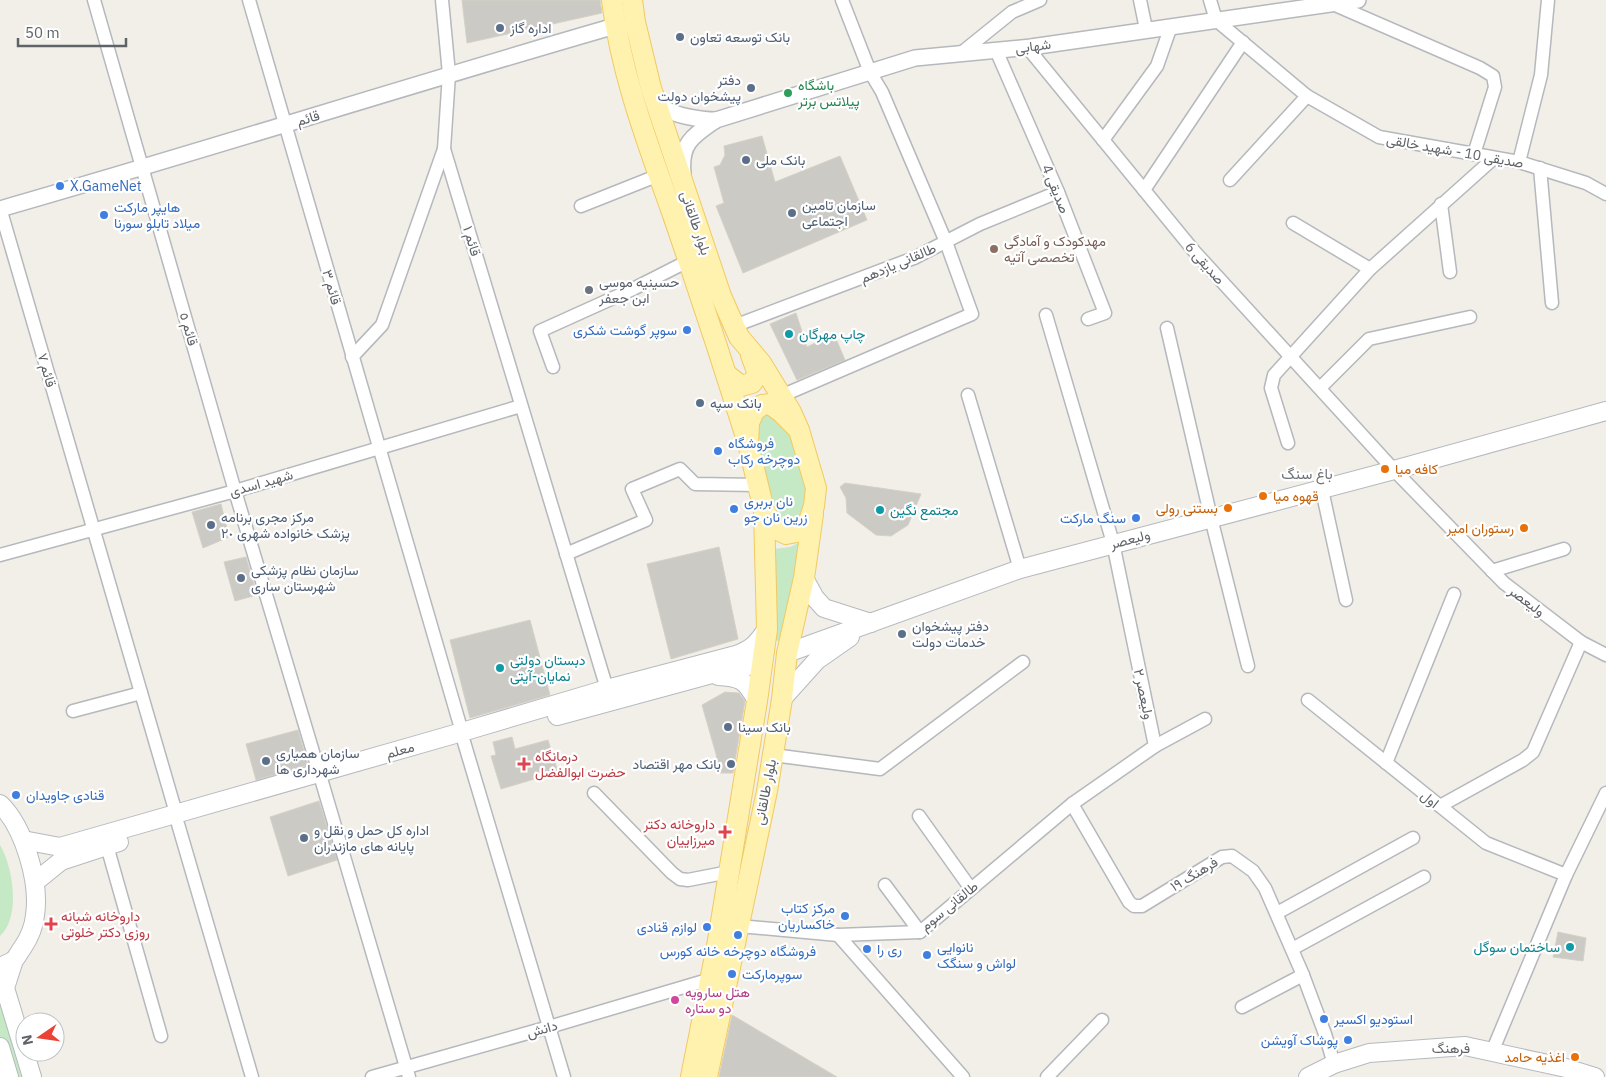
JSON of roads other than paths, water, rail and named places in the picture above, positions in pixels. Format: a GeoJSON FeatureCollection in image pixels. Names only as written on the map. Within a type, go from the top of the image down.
{"type":"FeatureCollection","features":[{"type":"Feature","properties":{"kind":"main road","name":"بلوار طالقانی"},"geometry":{"type":"LineString","coordinates":[[612,0],[615,26],[632,94],[727,375],[748,444],[764,510],[767,628],[730,872],[691,1077]]}},
{"type":"Feature","properties":{"kind":"main road","name":"بلوار طالقانی"},"geometry":{"type":"LineString","coordinates":[[632,0],[635,22],[652,88],[721,296],[739,337],[761,363],[799,430],[816,488],[804,578],[787,653],[773,755],[708,1077]]}},
{"type":"Feature","properties":{"kind":"main road"},"geometry":{"type":"LineString","coordinates":[[727,375],[741,386],[752,383],[758,374],[749,350]]}},
{"type":"Feature","properties":{"kind":"main road"},"geometry":{"type":"LineString","coordinates":[[748,444],[750,423],[754,410],[762,405],[770,404],[799,430]]}},
{"type":"Feature","properties":{"kind":"main road","name":"ولیعصر"},"geometry":{"type":"LineString","coordinates":[[787,653],[1020,569],[1322,490],[1606,411]]}},
{"type":"Feature","properties":{"kind":"main road"},"geometry":{"type":"LineString","coordinates":[[764,510],[774,528],[786,534],[797,532],[808,524],[814,506]]}},
{"type":"Feature","properties":{"kind":"main road"},"geometry":{"type":"LineString","coordinates":[[804,578],[814,598],[824,608],[871,623]]}},
{"type":"Feature","properties":{"kind":"main road"},"geometry":{"type":"LineString","coordinates":[[782,699],[817,660],[871,623]]}},
{"type":"Feature","properties":{"kind":"main road","name":"معلم"},"geometry":{"type":"LineString","coordinates":[[463,737],[607,689],[747,651],[755,645],[767,628]]}},
{"type":"Feature","properties":{"kind":"main road"},"geometry":{"type":"LineString","coordinates":[[762,663],[787,653]]}},
{"type":"Feature","properties":{"kind":"main road","name":"معلم"},"geometry":{"type":"LineString","coordinates":[[23,840],[60,847],[177,819],[463,737],[762,663]]}},
{"type":"Feature","properties":{"kind":"main road"},"geometry":{"type":"LineString","coordinates":[[708,675],[731,677],[747,684],[757,701]]}},
{"type":"Feature","properties":{"kind":"main road"},"geometry":{"type":"LineString","coordinates":[[0,804],[14,823],[23,840],[35,882],[35,916],[29,939],[7,963],[5,988],[32,1077]]}},
{"type":"Feature","properties":{"kind":"main road","name":"معلم"},"geometry":{"type":"LineString","coordinates":[[35,882],[61,861],[107,846],[177,819]]}},
{"type":"Feature","properties":{"kind":"main road","name":"فرهنگ"},"geometry":{"type":"LineString","coordinates":[[1308,1077],[1334,1064],[1369,1053],[1465,1046],[1566,1068],[1592,1076]]}},
{"type":"Feature","properties":{"kind":"main road"},"geometry":{"type":"LineString","coordinates":[[0,1047],[9,1077]]}},
{"type":"Feature","properties":{"kind":"street","name":"قائم ٥"},"geometry":{"type":"LineString","coordinates":[[94,0],[235,491],[408,1072]]}},
{"type":"Feature","properties":{"kind":"street","name":"قائم ٣"},"geometry":{"type":"LineString","coordinates":[[250,0],[352,357],[381,448],[463,737],[564,1077]]}},
{"type":"Feature","properties":{"kind":"street","name":"قائم ١"},"geometry":{"type":"LineString","coordinates":[[442,0],[449,74],[444,149],[607,689]]}},
{"type":"Feature","properties":{"kind":"street"},"geometry":{"type":"LineString","coordinates":[[781,396],[972,314],[946,242],[882,92],[870,72],[842,0]]}},
{"type":"Feature","properties":{"kind":"street"},"geometry":{"type":"LineString","coordinates":[[960,54],[1011,6],[1040,0]]}},
{"type":"Feature","properties":{"kind":"street"},"geometry":{"type":"LineString","coordinates":[[1140,0],[1146,30]]}},
{"type":"Feature","properties":{"kind":"street"},"geometry":{"type":"LineString","coordinates":[[1210,0],[1216,20]]}},
{"type":"Feature","properties":{"kind":"street","name":"شهابی"},"geometry":{"type":"LineString","coordinates":[[716,120],[915,58],[1027,47],[1216,20],[1307,4],[1333,4],[1358,0]]}},
{"type":"Feature","properties":{"kind":"street"},"geometry":{"type":"LineString","coordinates":[[1519,162],[1541,75],[1548,0]]}},
{"type":"Feature","properties":{"kind":"street"},"geometry":{"type":"LineString","coordinates":[[1333,4],[1480,68],[1493,76],[1495,87],[1474,154]]}},
{"type":"Feature","properties":{"kind":"street","name":"صدیقی 10 - شهید خالقی"},"geometry":{"type":"LineString","coordinates":[[1216,20],[1307,96],[1379,137],[1519,162],[1586,183],[1606,194]]}},
{"type":"Feature","properties":{"kind":"street","name":"قائم"},"geometry":{"type":"LineString","coordinates":[[0,209],[615,26]]}},
{"type":"Feature","properties":{"kind":"street"},"geometry":{"type":"LineString","coordinates":[[1103,140],[1157,66],[1171,26]]}},
{"type":"Feature","properties":{"kind":"street"},"geometry":{"type":"LineString","coordinates":[[1144,190],[1243,42]]}},
{"type":"Feature","properties":{"kind":"street","name":"صدیقی 6"},"geometry":{"type":"LineString","coordinates":[[1027,47],[1194,251],[1394,470]]}},
{"type":"Feature","properties":{"kind":"street","name":"صدیقی 4"},"geometry":{"type":"LineString","coordinates":[[996,50],[1058,192],[1105,313],[1088,319]]}},
{"type":"Feature","properties":{"kind":"street"},"geometry":{"type":"LineString","coordinates":[[652,88],[663,107],[693,118],[716,120]]}},
{"type":"Feature","properties":{"kind":"street"},"geometry":{"type":"LineString","coordinates":[[1230,180],[1307,96]]}},
{"type":"Feature","properties":{"kind":"street"},"geometry":{"type":"LineString","coordinates":[[685,189],[682,160],[687,143],[696,133],[716,120]]}},
{"type":"Feature","properties":{"kind":"street"},"geometry":{"type":"LineString","coordinates":[[352,357],[382,325],[444,149]]}},
{"type":"Feature","properties":{"kind":"street"},"geometry":{"type":"LineString","coordinates":[[1288,443],[1271,388],[1274,375],[1370,269],[1494,158]]}},
{"type":"Feature","properties":{"kind":"street"},"geometry":{"type":"LineString","coordinates":[[1540,168],[1552,303]]}},
{"type":"Feature","properties":{"kind":"street"},"geometry":{"type":"LineString","coordinates":[[581,206],[659,175]]}},
{"type":"Feature","properties":{"kind":"street","name":"طالقانی یازدهم"},"geometry":{"type":"LineString","coordinates":[[734,326],[914,258],[980,224],[1058,192]]}},
{"type":"Feature","properties":{"kind":"street"},"geometry":{"type":"LineString","coordinates":[[1441,204],[1450,272]]}},
{"type":"Feature","properties":{"kind":"street","name":"قائم ٧"},"geometry":{"type":"LineString","coordinates":[[0,209],[95,530],[252,1077]]}},
{"type":"Feature","properties":{"kind":"street"},"geometry":{"type":"LineString","coordinates":[[1293,223],[1370,269]]}},
{"type":"Feature","properties":{"kind":"street"},"geometry":{"type":"LineString","coordinates":[[553,367],[540,331],[633,289],[688,260]]}},
{"type":"Feature","properties":{"kind":"street","name":"ولیعصر ٢"},"geometry":{"type":"LineString","coordinates":[[1046,315],[1113,544],[1154,746]]}},
{"type":"Feature","properties":{"kind":"street"},"geometry":{"type":"LineString","coordinates":[[1320,388],[1369,339],[1470,317]]}},
{"type":"Feature","properties":{"kind":"street"},"geometry":{"type":"LineString","coordinates":[[1167,328],[1248,666]]}},
{"type":"Feature","properties":{"kind":"street"},"geometry":{"type":"LineString","coordinates":[[968,395],[1020,569]]}},
{"type":"Feature","properties":{"kind":"street","name":"شهید اسدی"},"geometry":{"type":"LineString","coordinates":[[0,555],[235,491],[521,406]]}},
{"type":"Feature","properties":{"kind":"street"},"geometry":{"type":"LineString","coordinates":[[566,554],[646,520],[632,488],[680,469],[695,484],[757,485]]}},
{"type":"Feature","properties":{"kind":"street","name":"ولیعصر"},"geometry":{"type":"LineString","coordinates":[[1394,470],[1504,583],[1581,642],[1606,655]]}},
{"type":"Feature","properties":{"kind":"street"},"geometry":{"type":"LineString","coordinates":[[1322,490],[1346,600]]}},
{"type":"Feature","properties":{"kind":"street"},"geometry":{"type":"LineString","coordinates":[[1492,571],[1564,549]]}},
{"type":"Feature","properties":{"kind":"street"},"geometry":{"type":"LineString","coordinates":[[1386,763],[1454,594]]}},
{"type":"Feature","properties":{"kind":"street"},"geometry":{"type":"LineString","coordinates":[[1440,806],[1523,760],[1533,752],[1581,642]]}},
{"type":"Feature","properties":{"kind":"street"},"geometry":{"type":"LineString","coordinates":[[773,755],[880,769],[1023,662]]}},
{"type":"Feature","properties":{"kind":"street"},"geometry":{"type":"LineString","coordinates":[[73,711],[141,693]]}},
{"type":"Feature","properties":{"kind":"street","name":"اول"},"geometry":{"type":"LineString","coordinates":[[1308,700],[1486,843],[1566,875]]}},
{"type":"Feature","properties":{"kind":"street"},"geometry":{"type":"LineString","coordinates":[[1072,804],[1154,746],[1205,719]]}},
{"type":"Feature","properties":{"kind":"street"},"geometry":{"type":"LineString","coordinates":[[594,793],[672,873],[680,878],[688,880],[730,872]]}},
{"type":"Feature","properties":{"kind":"street"},"geometry":{"type":"LineString","coordinates":[[1492,1052],[1566,875],[1606,793]]}},
{"type":"Feature","properties":{"kind":"street","name":"طالقانی سوم"},"geometry":{"type":"LineString","coordinates":[[739,926],[838,935],[920,932],[1072,804]]}},
{"type":"Feature","properties":{"kind":"street","name":"فرهنگ ۱۹"},"geometry":{"type":"LineString","coordinates":[[1072,804],[1129,902],[1134,906],[1142,906],[1222,857],[1232,856],[1253,871],[1265,888],[1277,913],[1303,975],[1334,1064]]}},
{"type":"Feature","properties":{"kind":"street"},"geometry":{"type":"LineString","coordinates":[[919,816],[971,889]]}},
{"type":"Feature","properties":{"kind":"street"},"geometry":{"type":"LineString","coordinates":[[1277,913],[1413,838]]}},
{"type":"Feature","properties":{"kind":"street"},"geometry":{"type":"LineString","coordinates":[[107,846],[161,1036]]}},
{"type":"Feature","properties":{"kind":"street"},"geometry":{"type":"LineString","coordinates":[[1292,950],[1424,877]]}},
{"type":"Feature","properties":{"kind":"street"},"geometry":{"type":"LineString","coordinates":[[885,885],[920,932]]}},
{"type":"Feature","properties":{"kind":"street"},"geometry":{"type":"LineString","coordinates":[[838,935],[963,1077]]}},
{"type":"Feature","properties":{"kind":"street"},"geometry":{"type":"LineString","coordinates":[[1242,1007],[1303,975]]}},
{"type":"Feature","properties":{"kind":"street","name":"دانش"},"geometry":{"type":"LineString","coordinates":[[372,1077],[408,1072],[549,1027],[711,979]]}},
{"type":"Feature","properties":{"kind":"street"},"geometry":{"type":"LineString","coordinates":[[1047,1077],[1102,1020]]}},
{"type":"Feature","properties":{"kind":"place","name":"اداره گاز"},"geometry":{"type":"Point","coordinates":[500,28]}},
{"type":"Feature","properties":{"kind":"place","name":"بانک توسعه تعاون"},"geometry":{"type":"Point","coordinates":[680,37]}},
{"type":"Feature","properties":{"kind":"place","name":"دفتر پیشخوان دولت"},"geometry":{"type":"Point","coordinates":[751,88]}},
{"type":"Feature","properties":{"kind":"place","name":"باشگاه پیلاتس برتر"},"geometry":{"type":"Point","coordinates":[788,93]}},
{"type":"Feature","properties":{"kind":"place","name":"بانک ملی"},"geometry":{"type":"Point","coordinates":[746,160]}},
{"type":"Feature","properties":{"kind":"place","name":"X.GameNet"},"geometry":{"type":"Point","coordinates":[60,186]}},
{"type":"Feature","properties":{"kind":"place","name":"سازمان تامین اجتماعی"},"geometry":{"type":"Point","coordinates":[792,213]}},
{"type":"Feature","properties":{"kind":"place","name":"هایپر مارکت میلاد تابلو سورنا"},"geometry":{"type":"Point","coordinates":[104,215]}},
{"type":"Feature","properties":{"kind":"place","name":"مهدکودک و آمادگی تخصصی آتیه"},"geometry":{"type":"Point","coordinates":[994,249]}},
{"type":"Feature","properties":{"kind":"place","name":"حسینیه موسی ابن جعفر"},"geometry":{"type":"Point","coordinates":[589,290]}},
{"type":"Feature","properties":{"kind":"place","name":"سوپر گوشت شکری"},"geometry":{"type":"Point","coordinates":[687,330]}},
{"type":"Feature","properties":{"kind":"place","name":"چاپ مهرگان"},"geometry":{"type":"Point","coordinates":[789,334]}},
{"type":"Feature","properties":{"kind":"place","name":"بانک سپه"},"geometry":{"type":"Point","coordinates":[700,403]}},
{"type":"Feature","properties":{"kind":"place","name":"فروشگاه دوچرخه رکاب"},"geometry":{"type":"Point","coordinates":[718,451]}},
{"type":"Feature","properties":{"kind":"place","name":"کافه میا"},"geometry":{"type":"Point","coordinates":[1385,469]}},
{"type":"Feature","properties":{"kind":"place","name":"قهوه میا"},"geometry":{"type":"Point","coordinates":[1263,496]}},
{"type":"Feature","properties":{"kind":"place","name":"بستنی رولی"},"geometry":{"type":"Point","coordinates":[1228,508]}},
{"type":"Feature","properties":{"kind":"place","name":"نان بربری زرین نان جو"},"geometry":{"type":"Point","coordinates":[734,509]}},
{"type":"Feature","properties":{"kind":"place","name":"مجتمع نگین"},"geometry":{"type":"Point","coordinates":[880,510]}},
{"type":"Feature","properties":{"kind":"place","name":"سنگ مارکت"},"geometry":{"type":"Point","coordinates":[1136,518]}},
{"type":"Feature","properties":{"kind":"place","name":"مرکز مجری برنامه پزشک خانواده شهری ٢٠"},"geometry":{"type":"Point","coordinates":[211,525]}},
{"type":"Feature","properties":{"kind":"place","name":"رستوران امیر"},"geometry":{"type":"Point","coordinates":[1524,528]}},
{"type":"Feature","properties":{"kind":"place","name":"سازمان نظام پزشکی شهرستان ساری"},"geometry":{"type":"Point","coordinates":[241,578]}},
{"type":"Feature","properties":{"kind":"place","name":"دفتر پیشخوان خدمات دولت"},"geometry":{"type":"Point","coordinates":[902,634]}},
{"type":"Feature","properties":{"kind":"place","name":"دبستان دولتی نمایان-آیتی"},"geometry":{"type":"Point","coordinates":[500,668]}},
{"type":"Feature","properties":{"kind":"place","name":"بانک سینا"},"geometry":{"type":"Point","coordinates":[728,727]}},
{"type":"Feature","properties":{"kind":"place","name":"سازمان همیاری شهرداری ها"},"geometry":{"type":"Point","coordinates":[266,761]}},
{"type":"Feature","properties":{"kind":"place","name":"درمانگاه حضرت ابوالفضل"},"geometry":{"type":"Point","coordinates":[524,764]}},
{"type":"Feature","properties":{"kind":"place","name":"بانک مهر اقتصاد"},"geometry":{"type":"Point","coordinates":[731,764]}},
{"type":"Feature","properties":{"kind":"place","name":"قنادی جاویدان"},"geometry":{"type":"Point","coordinates":[16,795]}},
{"type":"Feature","properties":{"kind":"place","name":"داروخانه دکتر میرزاییان"},"geometry":{"type":"Point","coordinates":[725,832]}},
{"type":"Feature","properties":{"kind":"place","name":"اداره کل حمل و نقل و پایانه های مازندران"},"geometry":{"type":"Point","coordinates":[304,838]}},
{"type":"Feature","properties":{"kind":"place","name":"مرکز کتاب خاکساریان"},"geometry":{"type":"Point","coordinates":[845,916]}},
{"type":"Feature","properties":{"kind":"place","name":"داروخانه شبانه روزی دکتر خلوتی"},"geometry":{"type":"Point","coordinates":[51,924]}},
{"type":"Feature","properties":{"kind":"place","name":"لوازم قنادی"},"geometry":{"type":"Point","coordinates":[707,927]}},
{"type":"Feature","properties":{"kind":"place","name":"فروشگاه دوچرخه خانه کورس"},"geometry":{"type":"Point","coordinates":[738,935]}},
{"type":"Feature","properties":{"kind":"place","name":"ساختمان سوگل"},"geometry":{"type":"Point","coordinates":[1570,947]}},
{"type":"Feature","properties":{"kind":"place","name":"ری را"},"geometry":{"type":"Point","coordinates":[867,949]}},
{"type":"Feature","properties":{"kind":"place","name":"نانوایی لواش و سنگک"},"geometry":{"type":"Point","coordinates":[927,955]}},
{"type":"Feature","properties":{"kind":"place","name":"سوپرمارکت"},"geometry":{"type":"Point","coordinates":[732,974]}},
{"type":"Feature","properties":{"kind":"place","name":"هتل سارویه دو ستاره"},"geometry":{"type":"Point","coordinates":[675,1000]}},
{"type":"Feature","properties":{"kind":"place","name":"استودیو اکسیر"},"geometry":{"type":"Point","coordinates":[1324,1019]}},
{"type":"Feature","properties":{"kind":"place","name":"پوشاک آویشن"},"geometry":{"type":"Point","coordinates":[1348,1040]}},
{"type":"Feature","properties":{"kind":"place","name":"اغذیه حامد"},"geometry":{"type":"Point","coordinates":[1575,1057]}},
{"type":"Feature","properties":{"kind":"district","name":"باغ سنگ"},"geometry":{"type":"Point","coordinates":[1307,473]}}]}
